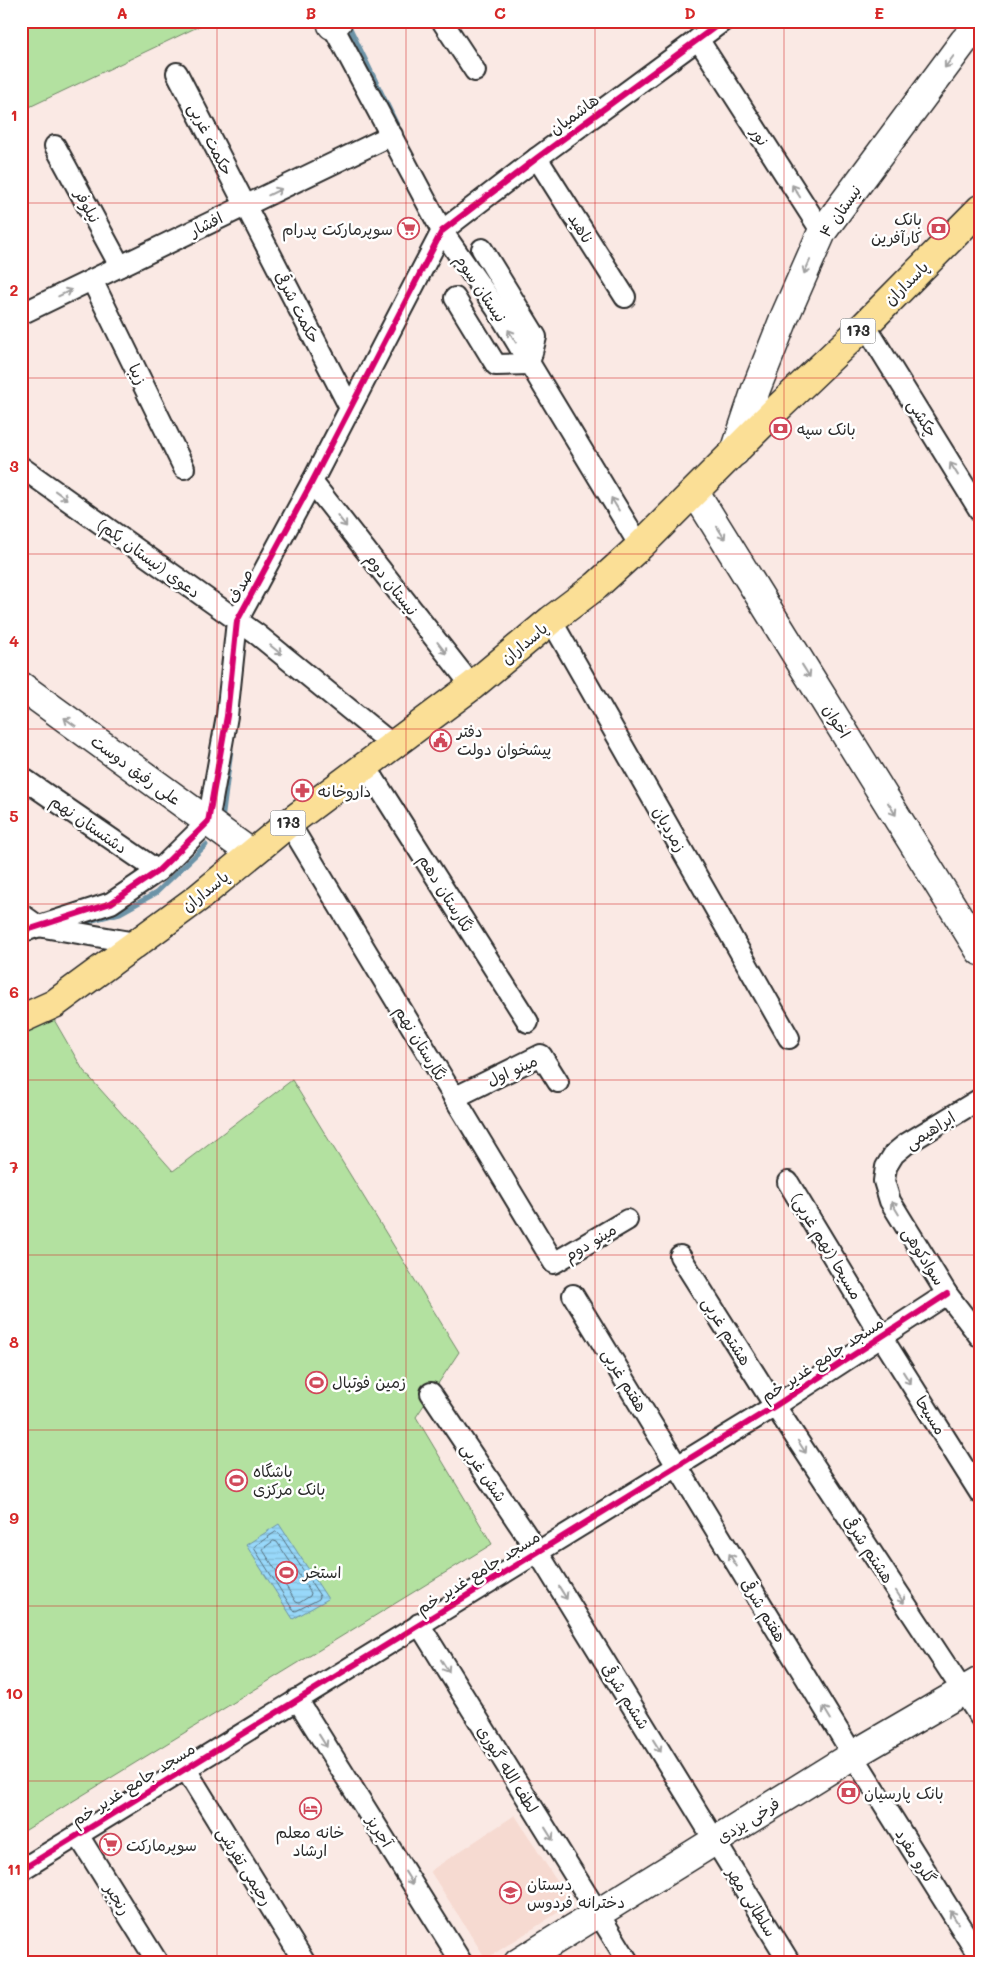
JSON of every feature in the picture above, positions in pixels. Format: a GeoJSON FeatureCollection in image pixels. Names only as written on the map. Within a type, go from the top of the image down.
{"type":"FeatureCollection","features":[{"type":"Feature","properties":{"kind":"main road","name":"نیستان ۴"},"geometry":{"type":"LineString","coordinates":[[735,452],[756,389],[785,316],[822,232],[964,41],[980,24]]}},
{"type":"Feature","properties":{"kind":"main road","name":"پاسداران"},"geometry":{"type":"LineString","coordinates":[[21,1019],[54,1004],[198,898],[289,823],[472,686],[551,620],[596,586],[640,546],[980,209]]}},
{"type":"Feature","properties":{"kind":"main road","name":"اخوان"},"geometry":{"type":"LineString","coordinates":[[695,492],[980,951]]}},
{"type":"Feature","properties":{"kind":"main road","name":"علی رفیق دوست"},"geometry":{"type":"LineString","coordinates":[[21,686],[251,854]]}},
{"type":"Feature","properties":{"kind":"main road","name":"فرخی یزدی"},"geometry":{"type":"LineString","coordinates":[[518,1963],[853,1755],[971,1686]]}},
{"type":"Feature","properties":{"kind":"street"},"geometry":{"type":"LineString","coordinates":[[442,21],[475,71]]}},
{"type":"Feature","properties":{"kind":"street","name":"هاشمیان"},"geometry":{"type":"LineString","coordinates":[[442,231],[722,21]]}},
{"type":"Feature","properties":{"kind":"street","name":"نیستان سوم"},"geometry":{"type":"LineString","coordinates":[[333,23],[442,231],[496,308],[640,546]]}},
{"type":"Feature","properties":{"kind":"street","name":"نور"},"geometry":{"type":"LineString","coordinates":[[698,39],[822,232]]}},
{"type":"Feature","properties":{"kind":"street","name":"حکمت غربی"},"geometry":{"type":"LineString","coordinates":[[177,73],[246,206]]}},
{"type":"Feature","properties":{"kind":"street","name":"افشار"},"geometry":{"type":"LineString","coordinates":[[21,314],[392,135]]}},
{"type":"Feature","properties":{"kind":"street","name":"نیلوفر"},"geometry":{"type":"LineString","coordinates":[[55,146],[120,266]]}},
{"type":"Feature","properties":{"kind":"street","name":"ناهید"},"geometry":{"type":"LineString","coordinates":[[537,158],[625,297]]}},
{"type":"Feature","properties":{"kind":"street","name":"حکمت شرقی"},"geometry":{"type":"LineString","coordinates":[[246,206],[350,408]]}},
{"type":"Feature","properties":{"kind":"street","name":"صدف"},"geometry":{"type":"LineString","coordinates":[[208,822],[227,716],[237,621],[312,482],[442,231]]}},
{"type":"Feature","properties":{"kind":"street"},"geometry":{"type":"LineString","coordinates":[[455,298],[496,365],[529,364],[536,337],[482,249]]}},
{"type":"Feature","properties":{"kind":"street","name":"زیبا"},"geometry":{"type":"LineString","coordinates":[[92,280],[184,468]]}},
{"type":"Feature","properties":{"kind":"street","name":"چکشی"},"geometry":{"type":"LineString","coordinates":[[865,324],[980,511]]}},
{"type":"Feature","properties":{"kind":"street","name":"دعوی (نیستان یکم)"},"geometry":{"type":"LineString","coordinates":[[21,467],[258,635],[393,745]]}},
{"type":"Feature","properties":{"kind":"street","name":"نیستان دوم"},"geometry":{"type":"LineString","coordinates":[[312,482],[472,686]]}},
{"type":"Feature","properties":{"kind":"street","name":"زمردیان"},"geometry":{"type":"LineString","coordinates":[[551,620],[789,1038]]}},
{"type":"Feature","properties":{"kind":"street","name":"نگارستان دهم"},"geometry":{"type":"LineString","coordinates":[[365,765],[528,1022]]}},
{"type":"Feature","properties":{"kind":"street","name":"دشتستان نهم"},"geometry":{"type":"LineString","coordinates":[[21,777],[158,871]]}},
{"type":"Feature","properties":{"kind":"street"},"geometry":{"type":"LineString","coordinates":[[30,929],[111,903],[158,871],[208,822]]}},
{"type":"Feature","properties":{"kind":"street","name":"نگارستان نهم"},"geometry":{"type":"LineString","coordinates":[[289,823],[554,1264]]}},
{"type":"Feature","properties":{"kind":"street"},"geometry":{"type":"LineString","coordinates":[[21,914],[30,929]]}},
{"type":"Feature","properties":{"kind":"street"},"geometry":{"type":"LineString","coordinates":[[30,929],[136,943]]}},
{"type":"Feature","properties":{"kind":"street","name":"مینو اول"},"geometry":{"type":"LineString","coordinates":[[454,1098],[542,1054],[558,1082]]}},
{"type":"Feature","properties":{"kind":"street","name":"ابراهیمی"},"geometry":{"type":"LineString","coordinates":[[886,1167],[894,1154],[906,1144],[980,1099]]}},
{"type":"Feature","properties":{"kind":"street","name":"سوادکوهی"},"geometry":{"type":"LineString","coordinates":[[886,1167],[884,1181],[890,1201],[947,1294],[980,1337]]}},
{"type":"Feature","properties":{"kind":"street","name":"مسیحا (نهم غربی)"},"geometry":{"type":"LineString","coordinates":[[788,1182],[881,1336]]}},
{"type":"Feature","properties":{"kind":"street","name":"مینو دوم"},"geometry":{"type":"LineString","coordinates":[[554,1264],[627,1220]]}},
{"type":"Feature","properties":{"kind":"street","name":"هشتم غربی"},"geometry":{"type":"LineString","coordinates":[[680,1256],[775,1406]]}},
{"type":"Feature","properties":{"kind":"street","name":"مسجد جامع غدیر خم"},"geometry":{"type":"LineString","coordinates":[[21,1870],[775,1406],[947,1294]]}},
{"type":"Feature","properties":{"kind":"street","name":"هفتم غربی"},"geometry":{"type":"LineString","coordinates":[[573,1295],[676,1466]]}},
{"type":"Feature","properties":{"kind":"street","name":"مسیحا"},"geometry":{"type":"LineString","coordinates":[[881,1336],[980,1493]]}},
{"type":"Feature","properties":{"kind":"street","name":"شش غربی"},"geometry":{"type":"LineString","coordinates":[[431,1393],[537,1551]]}},
{"type":"Feature","properties":{"kind":"street","name":"هشتم شرقی"},"geometry":{"type":"LineString","coordinates":[[775,1406],[971,1686],[980,1718]]}},
{"type":"Feature","properties":{"kind":"street","name":"هفتم شرقی"},"geometry":{"type":"LineString","coordinates":[[676,1466],[853,1755]]}},
{"type":"Feature","properties":{"kind":"street","name":"ششم شرقی"},"geometry":{"type":"LineString","coordinates":[[537,1551],[715,1840]]}},
{"type":"Feature","properties":{"kind":"street","name":"لطف الله گیوری"},"geometry":{"type":"LineString","coordinates":[[419,1624],[629,1963]]}},
{"type":"Feature","properties":{"kind":"street","name":"آجرپز"},"geometry":{"type":"LineString","coordinates":[[298,1699],[462,1963]]}},
{"type":"Feature","properties":{"kind":"street","name":"گلرو مفرد"},"geometry":{"type":"LineString","coordinates":[[853,1755],[980,1958]]}},
{"type":"Feature","properties":{"kind":"street","name":"رحیمی تفرشی"},"geometry":{"type":"LineString","coordinates":[[185,1768],[305,1963]]}},
{"type":"Feature","properties":{"kind":"street","name":"رنجبر"},"geometry":{"type":"LineString","coordinates":[[78,1835],[158,1963]]}},
{"type":"Feature","properties":{"kind":"street","name":"سلطانی مهر"},"geometry":{"type":"LineString","coordinates":[[715,1840],[790,1963]]}},
{"type":"Feature","properties":{"kind":"shaded area"},"geometry":{"type":"Polygon","coordinates":[[[515,1815],[571,1904],[486,1959],[430,1871],[515,1815]]]}},
{"type":"Feature","properties":{"kind":"shaded area"},"geometry":{"type":"Polygon","coordinates":[[[599,1953],[605,1963],[582,1963],[599,1953]]]}},
{"type":"Feature","properties":{"kind":"green space"},"geometry":{"type":"Polygon","coordinates":[[[21,21],[210,21],[21,111],[21,21]]]}},
{"type":"Feature","properties":{"kind":"green space","name":"باشگاه بانک مرکزی"},"geometry":{"type":"Polygon","coordinates":[[[53,1018],[83,1070],[173,1171],[292,1080],[459,1352],[416,1417],[492,1544],[21,1833],[21,1035],[53,1018]]]}},
{"type":"Feature","properties":{"kind":"water","name":"استخر"},"geometry":{"type":"Polygon","coordinates":[[[279,1524],[328,1599],[293,1619],[246,1545],[279,1524]]]}},
{"type":"Feature","properties":{"kind":"waterway"},"geometry":{"type":"LineString","coordinates":[[349,26],[399,129]]}},
{"type":"Feature","properties":{"kind":"waterway"},"geometry":{"type":"LineString","coordinates":[[222,821],[231,750]]}},
{"type":"Feature","properties":{"kind":"waterway"},"geometry":{"type":"LineString","coordinates":[[81,923],[120,913],[156,893],[206,845]]}},
{"type":"Feature","properties":{"kind":"cycle path"},"geometry":{"type":"LineString","coordinates":[[21,932],[111,903],[158,871],[208,822],[227,716],[237,621],[312,482],[442,231],[537,158],[723,21]]}},
{"type":"Feature","properties":{"kind":"cycle path"},"geometry":{"type":"LineString","coordinates":[[21,1870],[775,1406],[947,1294]]}},
{"type":"Feature","properties":{"kind":"place","name":"بانک کارآفرین"},"geometry":{"type":"Point","coordinates":[938,228]}},
{"type":"Feature","properties":{"kind":"place","name":"سوپرمارکت پدرام"},"geometry":{"type":"Point","coordinates":[409,229]}},
{"type":"Feature","properties":{"kind":"place","name":"بانک سپه"},"geometry":{"type":"Point","coordinates":[781,429]}},
{"type":"Feature","properties":{"kind":"place","name":"دفتر پیشخوان دولت"},"geometry":{"type":"Point","coordinates":[441,740]}},
{"type":"Feature","properties":{"kind":"place","name":"داروخانه"},"geometry":{"type":"Point","coordinates":[302,791]}},
{"type":"Feature","properties":{"kind":"place","name":"زمین فوتبال"},"geometry":{"type":"Point","coordinates":[316,1382]}},
{"type":"Feature","properties":{"kind":"place","name":"باشگاه بانک مرکزی"},"geometry":{"type":"Point","coordinates":[237,1480]}},
{"type":"Feature","properties":{"kind":"place","name":"استخر"},"geometry":{"type":"Point","coordinates":[287,1572]}},
{"type":"Feature","properties":{"kind":"place","name":"بانک پارسیان"},"geometry":{"type":"Point","coordinates":[848,1793]}},
{"type":"Feature","properties":{"kind":"place","name":"خانه معلم ارشاد"},"geometry":{"type":"Point","coordinates":[310,1808]}},
{"type":"Feature","properties":{"kind":"place","name":"سوپرمارکت"},"geometry":{"type":"Point","coordinates":[110,1845]}},
{"type":"Feature","properties":{"kind":"place","name":"دبستان دخترانه فردوس"},"geometry":{"type":"Point","coordinates":[511,1893]}}]}
